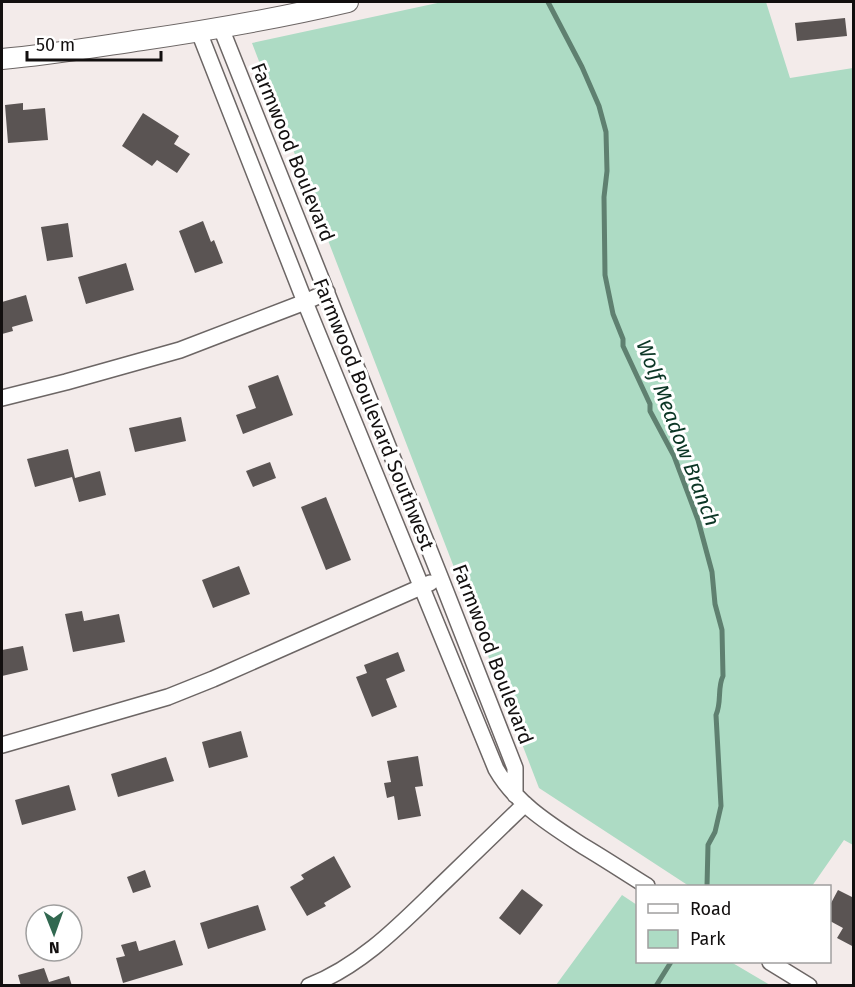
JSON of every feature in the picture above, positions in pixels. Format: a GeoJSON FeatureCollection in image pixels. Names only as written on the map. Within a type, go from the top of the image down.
{"type":"FeatureCollection","features":[{"type":"Feature","properties":{"kind":"street"},"geometry":{"type":"LineString","coordinates":[[2,59],[46,55],[199,32],[348,2]]}},
{"type":"Feature","properties":{"kind":"street","name":"Farmwood Boulevard"},"geometry":{"type":"LineString","coordinates":[[222,28],[515,768],[520,800]]}},
{"type":"Feature","properties":{"kind":"street","name":"Farmwood Boulevard Southwest"},"geometry":{"type":"LineString","coordinates":[[199,32],[305,302],[496,769],[502,780],[520,800],[553,826],[645,885]]}},
{"type":"Feature","properties":{"kind":"street"},"geometry":{"type":"LineString","coordinates":[[2,398],[180,350],[327,292]]}},
{"type":"Feature","properties":{"kind":"street"},"geometry":{"type":"LineString","coordinates":[[2,745],[168,697],[441,579]]}},
{"type":"Feature","properties":{"kind":"street"},"geometry":{"type":"LineString","coordinates":[[309,986],[338,972],[366,954],[402,923],[520,800]]}},
{"type":"Feature","properties":{"kind":"street"},"geometry":{"type":"LineString","coordinates":[[772,963],[809,986]]}},
{"type":"Feature","properties":{"kind":"green space"},"geometry":{"type":"Polygon","coordinates":[[[442,2],[766,2],[790,78],[853,68],[853,845],[844,840],[813,885],[687,885],[539,788],[252,43],[442,2]]]}},
{"type":"Feature","properties":{"kind":"green space"},"geometry":{"type":"Polygon","coordinates":[[[622,895],[636,904],[636,963],[733,963],[770,985],[556,985],[622,895]]]}},
{"type":"Feature","properties":{"kind":"building"},"geometry":{"type":"Polygon","coordinates":[[[845,18],[847,36],[797,41],[795,23],[845,18]]]}},
{"type":"Feature","properties":{"kind":"building"},"geometry":{"type":"Polygon","coordinates":[[[23,103],[23,110],[45,108],[48,140],[8,143],[5,105],[23,103]]]}},
{"type":"Feature","properties":{"kind":"building"},"geometry":{"type":"Polygon","coordinates":[[[143,113],[179,136],[174,144],[190,154],[177,173],[157,160],[152,166],[122,146],[143,113]]]}},
{"type":"Feature","properties":{"kind":"building"},"geometry":{"type":"Polygon","coordinates":[[[203,221],[211,242],[214,240],[223,263],[195,273],[179,231],[203,221]]]}},
{"type":"Feature","properties":{"kind":"building"},"geometry":{"type":"Polygon","coordinates":[[[68,223],[73,257],[47,261],[41,227],[68,223]]]}},
{"type":"Feature","properties":{"kind":"building"},"geometry":{"type":"Polygon","coordinates":[[[126,263],[134,290],[86,304],[78,277],[126,263]]]}},
{"type":"Feature","properties":{"kind":"building"},"geometry":{"type":"Polygon","coordinates":[[[26,295],[33,321],[12,327],[13,331],[2,334],[2,302],[26,295]]]}},
{"type":"Feature","properties":{"kind":"building"},"geometry":{"type":"Polygon","coordinates":[[[278,375],[293,415],[243,434],[236,415],[256,408],[248,386],[278,375]]]}},
{"type":"Feature","properties":{"kind":"building"},"geometry":{"type":"Polygon","coordinates":[[[181,417],[186,441],[135,452],[129,428],[181,417]]]}},
{"type":"Feature","properties":{"kind":"building"},"geometry":{"type":"Polygon","coordinates":[[[68,449],[75,478],[100,471],[106,495],[79,502],[72,477],[35,487],[27,459],[68,449]]]}},
{"type":"Feature","properties":{"kind":"building"},"geometry":{"type":"Polygon","coordinates":[[[270,462],[276,478],[253,487],[246,471],[270,462]]]}},
{"type":"Feature","properties":{"kind":"building"},"geometry":{"type":"Polygon","coordinates":[[[326,497],[351,560],[326,570],[301,507],[326,497]]]}},
{"type":"Feature","properties":{"kind":"building"},"geometry":{"type":"Polygon","coordinates":[[[239,566],[250,594],[213,608],[202,580],[239,566]]]}},
{"type":"Feature","properties":{"kind":"building"},"geometry":{"type":"Polygon","coordinates":[[[82,611],[84,621],[119,614],[125,642],[73,652],[65,614],[82,611]]]}},
{"type":"Feature","properties":{"kind":"building"},"geometry":{"type":"Polygon","coordinates":[[[23,646],[28,670],[2,676],[2,650],[23,646]]]}},
{"type":"Feature","properties":{"kind":"building"},"geometry":{"type":"Polygon","coordinates":[[[398,652],[405,671],[386,679],[397,707],[372,717],[356,677],[367,673],[364,665],[398,652]]]}},
{"type":"Feature","properties":{"kind":"building"},"geometry":{"type":"Polygon","coordinates":[[[241,731],[248,757],[209,768],[202,742],[241,731]]]}},
{"type":"Feature","properties":{"kind":"building"},"geometry":{"type":"Polygon","coordinates":[[[418,756],[423,786],[415,787],[421,816],[398,820],[394,796],[387,798],[384,783],[391,782],[387,761],[418,756]]]}},
{"type":"Feature","properties":{"kind":"building"},"geometry":{"type":"Polygon","coordinates":[[[166,757],[174,781],[118,797],[111,774],[166,757]]]}},
{"type":"Feature","properties":{"kind":"building"},"geometry":{"type":"Polygon","coordinates":[[[69,785],[76,810],[22,825],[15,800],[69,785]]]}},
{"type":"Feature","properties":{"kind":"building"},"geometry":{"type":"Polygon","coordinates":[[[334,856],[351,887],[324,903],[326,906],[307,916],[290,887],[304,879],[301,875],[334,856]]]}},
{"type":"Feature","properties":{"kind":"building"},"geometry":{"type":"Polygon","coordinates":[[[145,870],[151,887],[133,893],[127,877],[145,870]]]}},
{"type":"Feature","properties":{"kind":"building"},"geometry":{"type":"Polygon","coordinates":[[[522,889],[543,905],[520,935],[499,918],[522,889]]]}},
{"type":"Feature","properties":{"kind":"building"},"geometry":{"type":"Polygon","coordinates":[[[838,890],[854,898],[854,947],[837,938],[843,928],[831,922],[831,903],[838,890]]]}},
{"type":"Feature","properties":{"kind":"building"},"geometry":{"type":"Polygon","coordinates":[[[258,905],[266,930],[208,949],[200,923],[258,905]]]}},
{"type":"Feature","properties":{"kind":"building"},"geometry":{"type":"Polygon","coordinates":[[[175,940],[183,965],[123,983],[116,958],[125,956],[121,945],[136,941],[139,951],[175,940]]]}},
{"type":"Feature","properties":{"kind":"building"},"geometry":{"type":"Polygon","coordinates":[[[44,968],[49,982],[69,976],[72,986],[21,986],[18,975],[44,968]]]}},
{"type":"Feature","properties":{"kind":"waterway","name":"Wolf Meadow Branch"},"geometry":{"type":"LineString","coordinates":[[548,2],[582,67],[599,106],[606,132],[605,275],[613,314],[623,339],[623,346],[650,404],[650,411],[674,456],[698,520],[712,572],[715,604],[722,630],[723,676],[716,715],[721,806],[715,832],[708,845],[707,885]]}},
{"type":"Feature","properties":{"kind":"waterway","name":"Wolf Meadow Branch"},"geometry":{"type":"LineString","coordinates":[[656,986],[670,963]]}}]}
